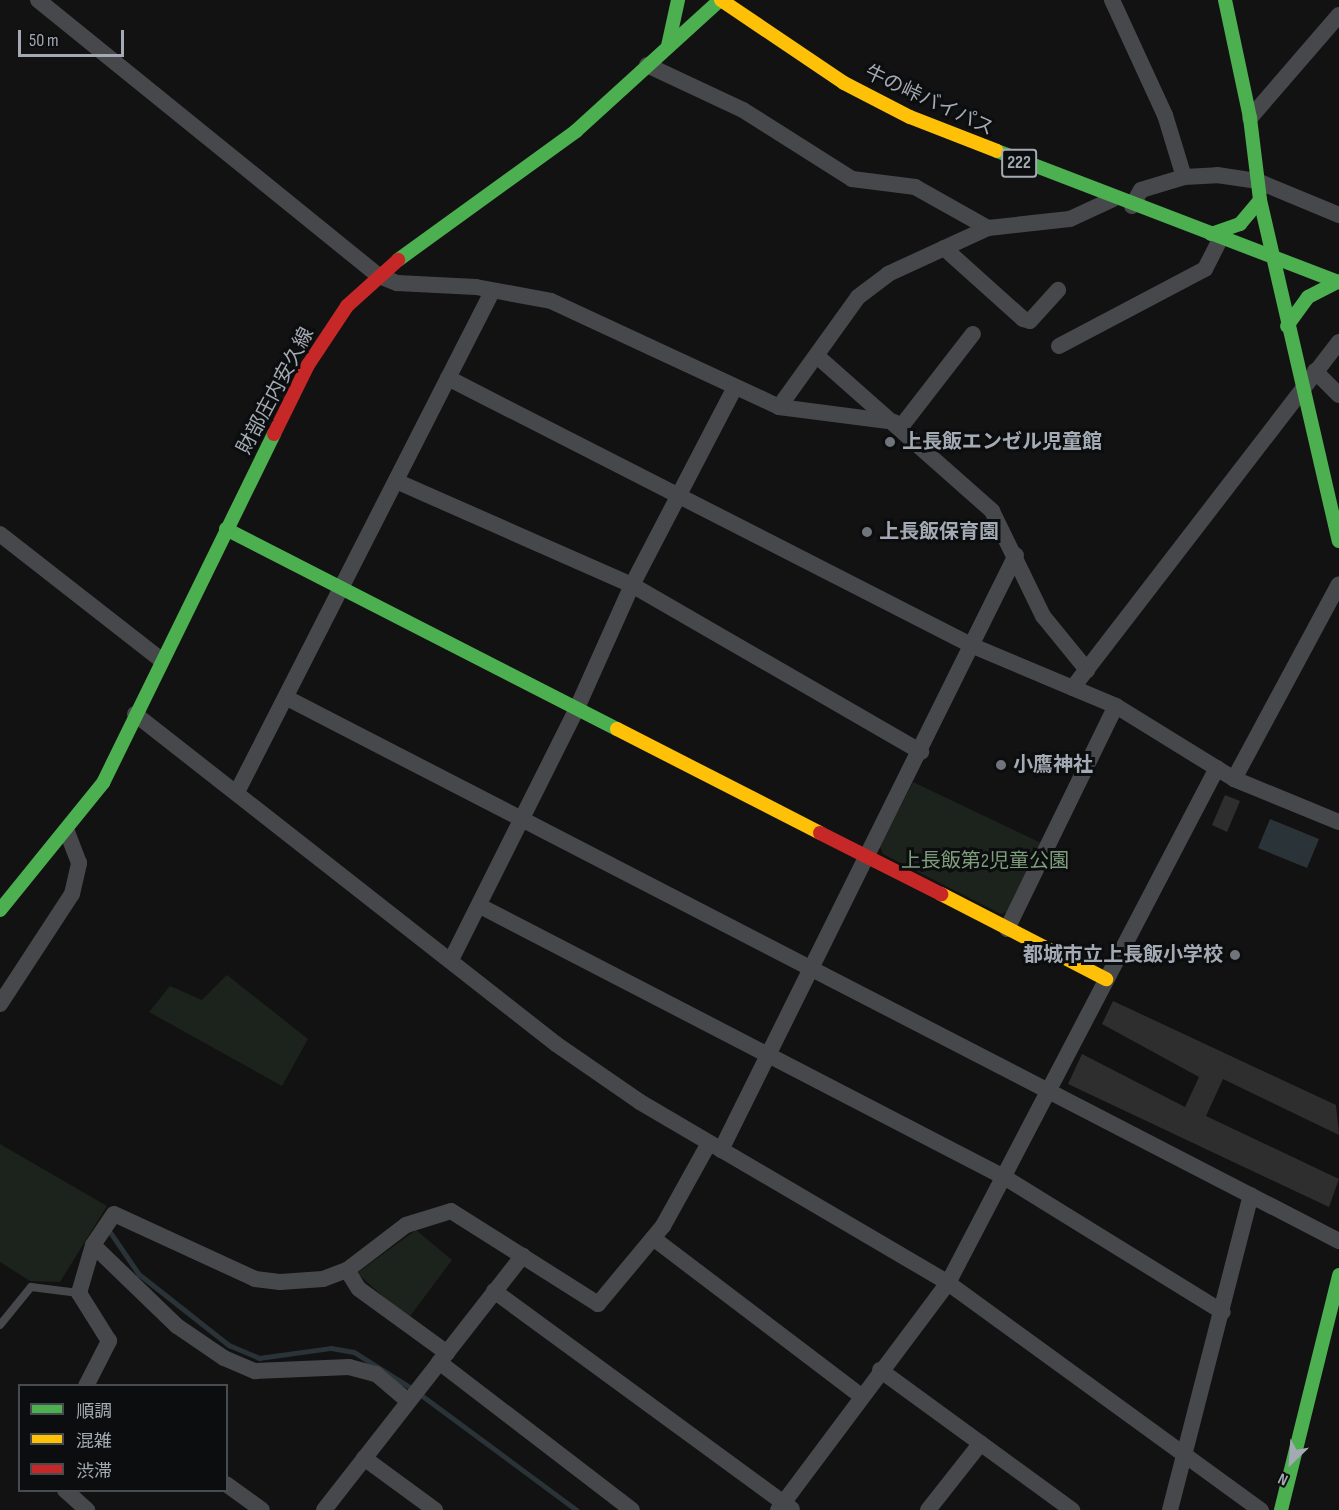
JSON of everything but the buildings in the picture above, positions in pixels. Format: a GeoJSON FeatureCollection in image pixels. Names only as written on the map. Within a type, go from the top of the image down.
{"type":"FeatureCollection","features":[{"type":"Feature","properties":{"kind":"main road"},"geometry":{"type":"LineString","coordinates":[[668,46],[678,0]]}},
{"type":"Feature","properties":{"kind":"main road","name":"財部庄内安久線"},"geometry":{"type":"LineString","coordinates":[[0,910],[67,832],[103,783],[161,660],[318,349],[377,275],[550,150],[720,0]]}},
{"type":"Feature","properties":{"kind":"main road","name":"牛の峠バイパス"},"geometry":{"type":"LineString","coordinates":[[720,0],[776,40],[910,117],[1113,199],[1338,282]]}},
{"type":"Feature","properties":{"kind":"main road"},"geometry":{"type":"LineString","coordinates":[[1225,0],[1250,118],[1260,200],[1287,326],[1339,541]]}},
{"type":"Feature","properties":{"kind":"main road"},"geometry":{"type":"LineString","coordinates":[[764,10],[776,40]]}},
{"type":"Feature","properties":{"kind":"main road"},"geometry":{"type":"LineString","coordinates":[[1216,236],[1240,224],[1260,200]]}},
{"type":"Feature","properties":{"kind":"main road"},"geometry":{"type":"LineString","coordinates":[[1287,326],[1308,297],[1338,282]]}},
{"type":"Feature","properties":{"kind":"main road"},"geometry":{"type":"LineString","coordinates":[[226,529],[1106,979]]}},
{"type":"Feature","properties":{"kind":"main road"},"geometry":{"type":"LineString","coordinates":[[1281,1510],[1339,1275]]}},
{"type":"Feature","properties":{"kind":"street"},"geometry":{"type":"LineString","coordinates":[[38,0],[377,275],[397,283],[492,292],[565,305],[734,389],[779,407],[897,425]]}},
{"type":"Feature","properties":{"kind":"street"},"geometry":{"type":"LineString","coordinates":[[1112,0],[1165,115],[1184,177]]}},
{"type":"Feature","properties":{"kind":"street"},"geometry":{"type":"LineString","coordinates":[[1250,118],[1339,15]]}},
{"type":"Feature","properties":{"kind":"street"},"geometry":{"type":"LineString","coordinates":[[647,65],[743,110],[852,179],[915,187],[988,228]]}},
{"type":"Feature","properties":{"kind":"street"},"geometry":{"type":"LineString","coordinates":[[1132,206],[1141,190],[1184,177],[1257,181],[1339,215]]}},
{"type":"Feature","properties":{"kind":"street"},"geometry":{"type":"LineString","coordinates":[[779,407],[870,285],[988,228],[1070,219],[1113,199]]}},
{"type":"Feature","properties":{"kind":"street"},"geometry":{"type":"LineString","coordinates":[[1059,346],[1205,269],[1216,236]]}},
{"type":"Feature","properties":{"kind":"street"},"geometry":{"type":"LineString","coordinates":[[944,248],[1023,319],[1030,321],[1058,290]]}},
{"type":"Feature","properties":{"kind":"street"},"geometry":{"type":"LineString","coordinates":[[237,792],[287,698],[492,292]]}},
{"type":"Feature","properties":{"kind":"street"},"geometry":{"type":"LineString","coordinates":[[897,425],[973,334]]}},
{"type":"Feature","properties":{"kind":"street"},"geometry":{"type":"LineString","coordinates":[[1073,688],[1302,386],[1339,342]]}},
{"type":"Feature","properties":{"kind":"street"},"geometry":{"type":"LineString","coordinates":[[817,356],[992,511],[1016,555],[1043,616],[1087,670]]}},
{"type":"Feature","properties":{"kind":"street"},"geometry":{"type":"LineString","coordinates":[[1315,371],[1339,395]]}},
{"type":"Feature","properties":{"kind":"street"},"geometry":{"type":"LineString","coordinates":[[448,378],[974,646],[1116,706],[1234,779],[1339,822]]}},
{"type":"Feature","properties":{"kind":"street"},"geometry":{"type":"LineString","coordinates":[[452,958],[577,708],[632,585],[677,494],[734,389]]}},
{"type":"Feature","properties":{"kind":"street"},"geometry":{"type":"LineString","coordinates":[[396,481],[632,585],[921,752]]}},
{"type":"Feature","properties":{"kind":"street"},"geometry":{"type":"LineString","coordinates":[[0,534],[161,660]]}},
{"type":"Feature","properties":{"kind":"street"},"geometry":{"type":"LineString","coordinates":[[90,1384],[109,1341],[79,1293],[93,1245],[114,1214],[255,1279],[323,1279],[347,1270],[406,1225],[434,1212],[451,1211],[524,1255],[598,1304],[653,1238],[715,1146],[771,1055],[974,646],[1016,555]]}},
{"type":"Feature","properties":{"kind":"street"},"geometry":{"type":"LineString","coordinates":[[1234,779],[1339,584]]}},
{"type":"Feature","properties":{"kind":"street"},"geometry":{"type":"LineString","coordinates":[[287,698],[1339,1241]]}},
{"type":"Feature","properties":{"kind":"street"},"geometry":{"type":"LineString","coordinates":[[1007,929],[1116,706]]}},
{"type":"Feature","properties":{"kind":"street"},"geometry":{"type":"LineString","coordinates":[[135,714],[452,958],[556,1044],[715,1146],[948,1283],[1261,1510]]}},
{"type":"Feature","properties":{"kind":"street"},"geometry":{"type":"LineString","coordinates":[[494,1291],[785,1508],[861,1396],[948,1283],[1217,768]]}},
{"type":"Feature","properties":{"kind":"street"},"geometry":{"type":"LineString","coordinates":[[0,1004],[72,894],[79,863],[67,832]]}},
{"type":"Feature","properties":{"kind":"street"},"geometry":{"type":"LineString","coordinates":[[480,906],[1004,1177],[1223,1312]]}},
{"type":"Feature","properties":{"kind":"street"},"geometry":{"type":"LineString","coordinates":[[1170,1510],[1223,1312],[1251,1195]]}},
{"type":"Feature","properties":{"kind":"street"},"geometry":{"type":"LineString","coordinates":[[653,1238],[861,1396]]}},
{"type":"Feature","properties":{"kind":"street"},"geometry":{"type":"LineString","coordinates":[[93,1245],[177,1326],[224,1358],[255,1371],[349,1367],[376,1374],[408,1401]]}},
{"type":"Feature","properties":{"kind":"street"},"geometry":{"type":"LineString","coordinates":[[324,1510],[524,1255]]}},
{"type":"Feature","properties":{"kind":"street"},"geometry":{"type":"LineString","coordinates":[[347,1270],[359,1289],[632,1510]]}},
{"type":"Feature","properties":{"kind":"street"},"geometry":{"type":"LineString","coordinates":[[880,1370],[1072,1510]]}},
{"type":"Feature","properties":{"kind":"street"},"geometry":{"type":"LineString","coordinates":[[928,1510],[981,1443]]}},
{"type":"Feature","properties":{"kind":"street"},"geometry":{"type":"LineString","coordinates":[[364,1458],[435,1510]]}},
{"type":"Feature","properties":{"kind":"street"},"geometry":{"type":"LineString","coordinates":[[228,1485],[262,1510]]}},
{"type":"Feature","properties":{"kind":"street"},"geometry":{"type":"LineString","coordinates":[[66,1492],[87,1510]]}},
{"type":"Feature","properties":{"kind":"lane"},"geometry":{"type":"LineString","coordinates":[[0,1325],[31,1287],[79,1293]]}},
{"type":"Feature","properties":{"kind":"green space","name":"上長飯第2児童公園"},"geometry":{"type":"Polygon","coordinates":[[[913,782],[1043,844],[1010,911],[1001,914],[883,854],[880,847],[913,782]]]}},
{"type":"Feature","properties":{"kind":"green space"},"geometry":{"type":"Polygon","coordinates":[[[227,975],[308,1039],[282,1086],[149,1012],[170,986],[202,1000],[227,975]]]}},
{"type":"Feature","properties":{"kind":"green space"},"geometry":{"type":"Polygon","coordinates":[[[0,1144],[107,1206],[60,1282],[30,1281],[0,1262],[0,1144]]]}},
{"type":"Feature","properties":{"kind":"green space"},"geometry":{"type":"Polygon","coordinates":[[[416,1230],[452,1260],[408,1319],[357,1273],[416,1230]]]}},
{"type":"Feature","properties":{"kind":"shaded area"},"geometry":{"type":"Polygon","coordinates":[[[1270,819],[1319,839],[1307,868],[1258,848],[1270,819]]]}},
{"type":"Feature","properties":{"kind":"waterway"},"geometry":{"type":"LineString","coordinates":[[111,1233],[139,1274],[229,1345],[259,1358],[331,1348],[354,1352],[413,1389]]}},
{"type":"Feature","properties":{"kind":"waterway"},"geometry":{"type":"LineString","coordinates":[[420,1394],[577,1510]]}},
{"type":"Feature","properties":{"kind":"traffic: fast"},"geometry":{"type":"LineString","coordinates":[[668,46],[678,0]]}},
{"type":"Feature","properties":{"kind":"traffic: fast"},"geometry":{"type":"LineString","coordinates":[[398,260],[576,131],[720,0]]}},
{"type":"Feature","properties":{"kind":"traffic: fast"},"geometry":{"type":"LineString","coordinates":[[1225,0],[1250,118],[1260,200],[1339,541]]}},
{"type":"Feature","properties":{"kind":"traffic: fast"},"geometry":{"type":"LineString","coordinates":[[997,151],[1339,282]]}},
{"type":"Feature","properties":{"kind":"traffic: fast"},"geometry":{"type":"LineString","coordinates":[[1211,234],[1240,224],[1260,200]]}},
{"type":"Feature","properties":{"kind":"traffic: fast"},"geometry":{"type":"LineString","coordinates":[[1287,326],[1308,297],[1338,282]]}},
{"type":"Feature","properties":{"kind":"traffic: fast"},"geometry":{"type":"LineString","coordinates":[[0,910],[103,783],[274,434]]}},
{"type":"Feature","properties":{"kind":"traffic: fast"},"geometry":{"type":"LineString","coordinates":[[226,529],[617,729]]}},
{"type":"Feature","properties":{"kind":"traffic: fast"},"geometry":{"type":"LineString","coordinates":[[1281,1510],[1339,1275]]}},
{"type":"Feature","properties":{"kind":"traffic: slow"},"geometry":{"type":"LineString","coordinates":[[721,0],[844,83],[910,117],[997,151]]}},
{"type":"Feature","properties":{"kind":"traffic: slow"},"geometry":{"type":"LineString","coordinates":[[617,729],[820,833]]}},
{"type":"Feature","properties":{"kind":"traffic: slow"},"geometry":{"type":"LineString","coordinates":[[941,894],[1106,979]]}},
{"type":"Feature","properties":{"kind":"traffic: jam"},"geometry":{"type":"LineString","coordinates":[[274,434],[308,365],[347,306],[398,260]]}},
{"type":"Feature","properties":{"kind":"traffic: jam"},"geometry":{"type":"LineString","coordinates":[[820,833],[941,894]]}},
{"type":"Feature","properties":{"kind":"place","name":"上長飯エンゼル児童館"},"geometry":{"type":"Point","coordinates":[890,442]}},
{"type":"Feature","properties":{"kind":"place","name":"上長飯保育園"},"geometry":{"type":"Point","coordinates":[867,532]}},
{"type":"Feature","properties":{"kind":"place","name":"小鷹神社"},"geometry":{"type":"Point","coordinates":[1001,765]}},
{"type":"Feature","properties":{"kind":"place","name":"都城市立上長飯小学校"},"geometry":{"type":"Point","coordinates":[1235,955]}}]}
